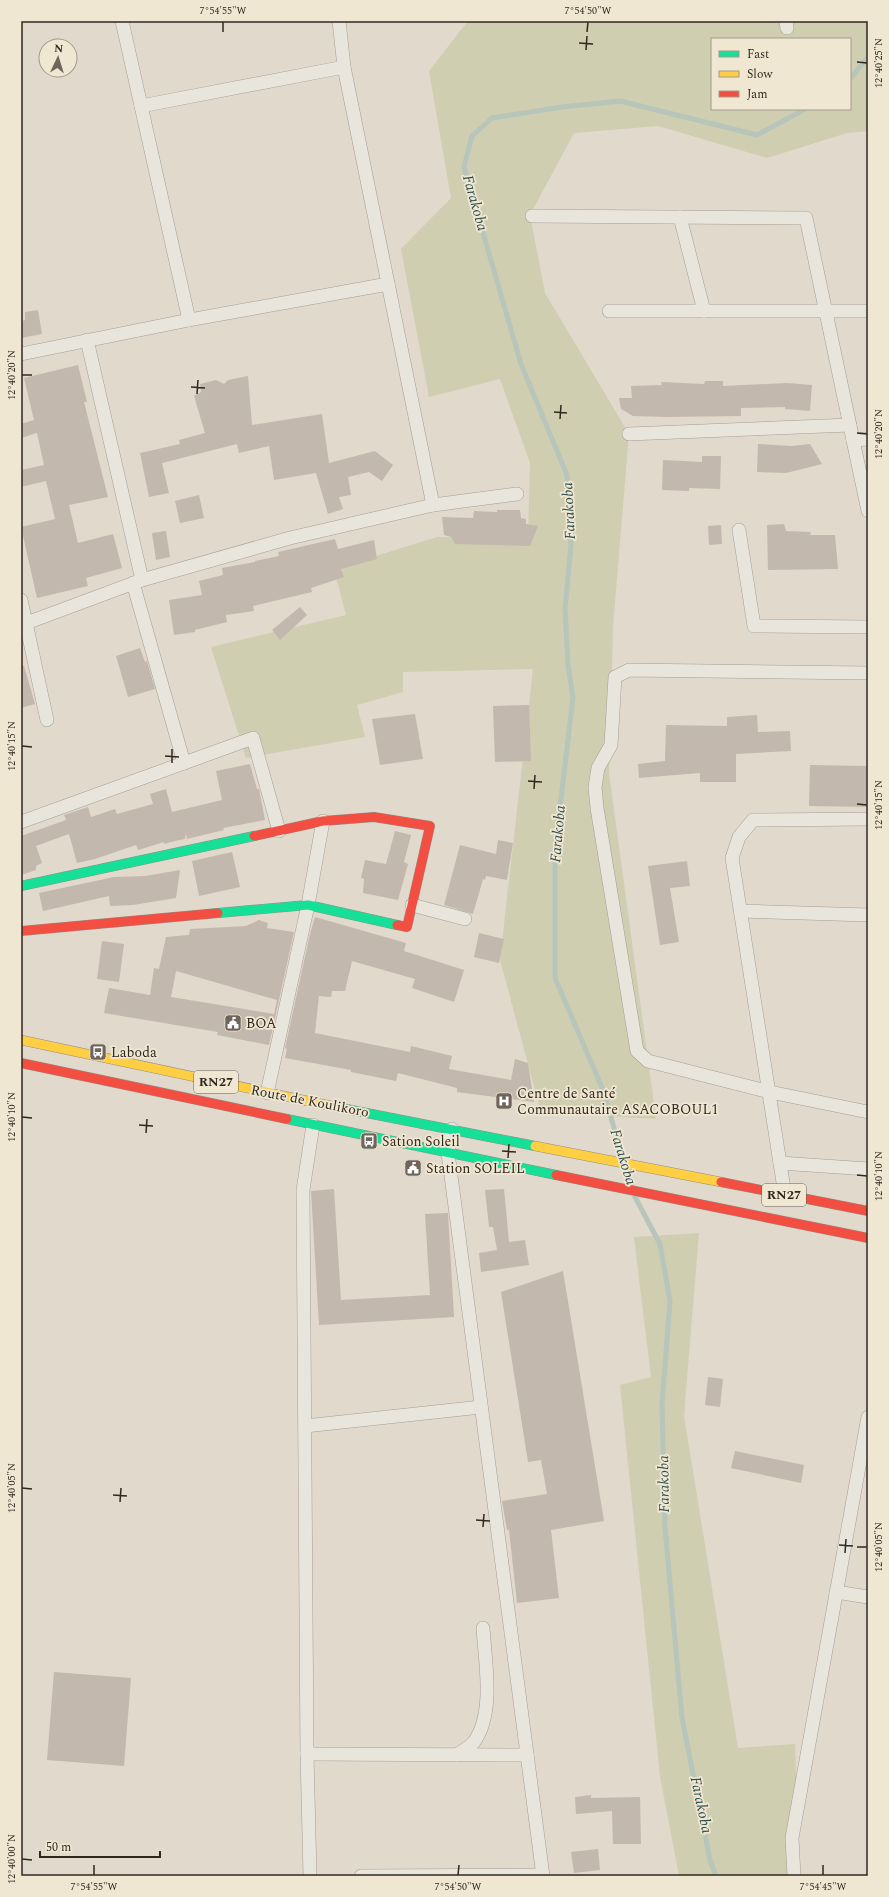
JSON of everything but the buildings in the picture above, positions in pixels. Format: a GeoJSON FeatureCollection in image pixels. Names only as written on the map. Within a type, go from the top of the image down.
{"type":"FeatureCollection","features":[{"type":"Feature","properties":{"kind":"main road"},"geometry":{"type":"LineString","coordinates":[[21,886],[323,821],[374,817],[430,826],[407,927],[308,905],[21,931]]}},
{"type":"Feature","properties":{"kind":"main road","name":"Route de Koulikoro"},"geometry":{"type":"LineString","coordinates":[[21,1040],[268,1094],[452,1129]]}},
{"type":"Feature","properties":{"kind":"main road","name":"Route de Koulikoro"},"geometry":{"type":"LineString","coordinates":[[21,1063],[448,1153]]}},
{"type":"Feature","properties":{"kind":"main road","name":"RN27"},"geometry":{"type":"LineString","coordinates":[[452,1129],[868,1211]]}},
{"type":"Feature","properties":{"kind":"main road","name":"RN27"},"geometry":{"type":"LineString","coordinates":[[448,1153],[868,1238]]}},
{"type":"Feature","properties":{"kind":"street"},"geometry":{"type":"LineString","coordinates":[[122,21],[189,320]]}},
{"type":"Feature","properties":{"kind":"street"},"geometry":{"type":"LineString","coordinates":[[339,21],[344,67],[433,505]]}},
{"type":"Feature","properties":{"kind":"street"},"geometry":{"type":"LineString","coordinates":[[141,106],[344,67]]}},
{"type":"Feature","properties":{"kind":"street"},"geometry":{"type":"LineString","coordinates":[[532,216],[806,218],[868,511]]}},
{"type":"Feature","properties":{"kind":"street"},"geometry":{"type":"LineString","coordinates":[[680,218],[704,311]]}},
{"type":"Feature","properties":{"kind":"street"},"geometry":{"type":"LineString","coordinates":[[21,354],[189,320],[388,284]]}},
{"type":"Feature","properties":{"kind":"street"},"geometry":{"type":"LineString","coordinates":[[609,311],[868,311]]}},
{"type":"Feature","properties":{"kind":"street"},"geometry":{"type":"LineString","coordinates":[[87,340],[138,582],[184,763]]}},
{"type":"Feature","properties":{"kind":"street"},"geometry":{"type":"LineString","coordinates":[[629,434],[850,426]]}},
{"type":"Feature","properties":{"kind":"street"},"geometry":{"type":"LineString","coordinates":[[853,440],[868,439]]}},
{"type":"Feature","properties":{"kind":"street"},"geometry":{"type":"LineString","coordinates":[[23,624],[138,582],[290,538],[433,505],[517,494]]}},
{"type":"Feature","properties":{"kind":"street"},"geometry":{"type":"LineString","coordinates":[[739,530],[754,626],[868,627]]}},
{"type":"Feature","properties":{"kind":"street"},"geometry":{"type":"LineString","coordinates":[[21,600],[23,624],[47,720]]}},
{"type":"Feature","properties":{"kind":"street"},"geometry":{"type":"LineString","coordinates":[[868,673],[629,670],[616,677],[612,745],[598,768],[595,787],[597,808],[637,1051],[648,1061],[770,1092],[868,1112]]}},
{"type":"Feature","properties":{"kind":"street"},"geometry":{"type":"LineString","coordinates":[[21,822],[253,738],[279,831]]}},
{"type":"Feature","properties":{"kind":"street"},"geometry":{"type":"LineString","coordinates":[[785,1195],[732,858],[739,837],[754,820],[868,819]]}},
{"type":"Feature","properties":{"kind":"street"},"geometry":{"type":"LineString","coordinates":[[268,1094],[308,905],[323,821]]}},
{"type":"Feature","properties":{"kind":"street"},"geometry":{"type":"LineString","coordinates":[[412,905],[465,919]]}},
{"type":"Feature","properties":{"kind":"street"},"geometry":{"type":"LineString","coordinates":[[741,911],[868,915]]}},
{"type":"Feature","properties":{"kind":"street"},"geometry":{"type":"LineString","coordinates":[[310,1876],[307,1754],[303,1190],[312,1125]]}},
{"type":"Feature","properties":{"kind":"street"},"geometry":{"type":"LineString","coordinates":[[361,1876],[543,1876],[448,1153],[452,1129]]}},
{"type":"Feature","properties":{"kind":"street"},"geometry":{"type":"LineString","coordinates":[[780,1163],[868,1169]]}},
{"type":"Feature","properties":{"kind":"street"},"geometry":{"type":"LineString","coordinates":[[305,1426],[481,1407]]}},
{"type":"Feature","properties":{"kind":"street"},"geometry":{"type":"LineString","coordinates":[[794,1876],[792,1838],[868,1417]]}},
{"type":"Feature","properties":{"kind":"street"},"geometry":{"type":"LineString","coordinates":[[836,1592],[868,1597]]}},
{"type":"Feature","properties":{"kind":"street"},"geometry":{"type":"LineString","coordinates":[[457,1754],[474,1743],[482,1726],[487,1704],[483,1628]]}},
{"type":"Feature","properties":{"kind":"street"},"geometry":{"type":"LineString","coordinates":[[307,1754],[527,1755]]}},
{"type":"Feature","properties":{"kind":"green space"},"geometry":{"type":"Polygon","coordinates":[[[468,21],[765,21],[766,23],[772,21],[868,21],[868,131],[847,133],[767,158],[658,126],[574,133],[530,215],[545,293],[629,434],[613,627],[609,773],[656,1119],[541,1112],[500,960],[533,669],[403,672],[403,692],[357,705],[365,737],[246,758],[211,647],[346,615],[334,569],[437,537],[528,540],[530,463],[500,379],[429,397],[401,249],[451,198],[429,71],[468,21]]]}},
{"type":"Feature","properties":{"kind":"green space"},"geometry":{"type":"Polygon","coordinates":[[[699,1233],[684,1416],[738,1748],[795,1744],[799,1876],[679,1876],[660,1776],[620,1385],[651,1377],[634,1237],[699,1233]]]}},
{"type":"Feature","properties":{"kind":"waterway","name":"Farakoba"},"geometry":{"type":"LineString","coordinates":[[851,78],[868,57]]}},
{"type":"Feature","properties":{"kind":"waterway","name":"Farakoba"},"geometry":{"type":"LineString","coordinates":[[623,1159],[603,1090],[555,978],[555,849],[573,698],[568,665],[565,609],[571,546],[567,475],[521,364],[464,167],[472,136],[492,118],[562,107],[620,101],[757,135],[803,110]]}},
{"type":"Feature","properties":{"kind":"waterway","name":"Farakoba"},"geometry":{"type":"LineString","coordinates":[[626,1168],[632,1185]]}},
{"type":"Feature","properties":{"kind":"waterway","name":"Farakoba"},"geometry":{"type":"LineString","coordinates":[[635,1197],[660,1244],[670,1301],[662,1404],[665,1527],[682,1718],[710,1860],[716,1876]]}},
{"type":"Feature","properties":{"kind":"traffic: fast"},"geometry":{"type":"LineString","coordinates":[[21,886],[254,836]]}},
{"type":"Feature","properties":{"kind":"traffic: fast"},"geometry":{"type":"LineString","coordinates":[[218,913],[308,905],[397,925]]}},
{"type":"Feature","properties":{"kind":"traffic: fast"},"geometry":{"type":"LineString","coordinates":[[336,1107],[535,1146]]}},
{"type":"Feature","properties":{"kind":"traffic: fast"},"geometry":{"type":"LineString","coordinates":[[287,1119],[556,1175]]}},
{"type":"Feature","properties":{"kind":"traffic: slow"},"geometry":{"type":"LineString","coordinates":[[21,1040],[336,1107]]}},
{"type":"Feature","properties":{"kind":"traffic: slow"},"geometry":{"type":"LineString","coordinates":[[535,1146],[721,1182]]}},
{"type":"Feature","properties":{"kind":"traffic: jam"},"geometry":{"type":"LineString","coordinates":[[254,836],[323,821],[374,817],[430,826],[407,927],[397,925]]}},
{"type":"Feature","properties":{"kind":"traffic: jam"},"geometry":{"type":"LineString","coordinates":[[21,931],[218,913]]}},
{"type":"Feature","properties":{"kind":"traffic: jam"},"geometry":{"type":"LineString","coordinates":[[21,1063],[287,1119]]}},
{"type":"Feature","properties":{"kind":"traffic: jam"},"geometry":{"type":"LineString","coordinates":[[556,1175],[868,1238]]}},
{"type":"Feature","properties":{"kind":"traffic: jam"},"geometry":{"type":"LineString","coordinates":[[721,1182],[868,1211]]}},
{"type":"Feature","properties":{"kind":"place","name":"BOA"},"geometry":{"type":"Point","coordinates":[233,1023]}},
{"type":"Feature","properties":{"kind":"place","name":"Laboda"},"geometry":{"type":"Point","coordinates":[98,1052]}},
{"type":"Feature","properties":{"kind":"place","name":"Centre de Santé Communautaire ASACOBOUL1"},"geometry":{"type":"Point","coordinates":[504,1101]}},
{"type":"Feature","properties":{"kind":"place","name":"Sation Soleil"},"geometry":{"type":"Point","coordinates":[369,1141]}},
{"type":"Feature","properties":{"kind":"place","name":"Station SOLEIL"},"geometry":{"type":"Point","coordinates":[413,1168]}}]}
